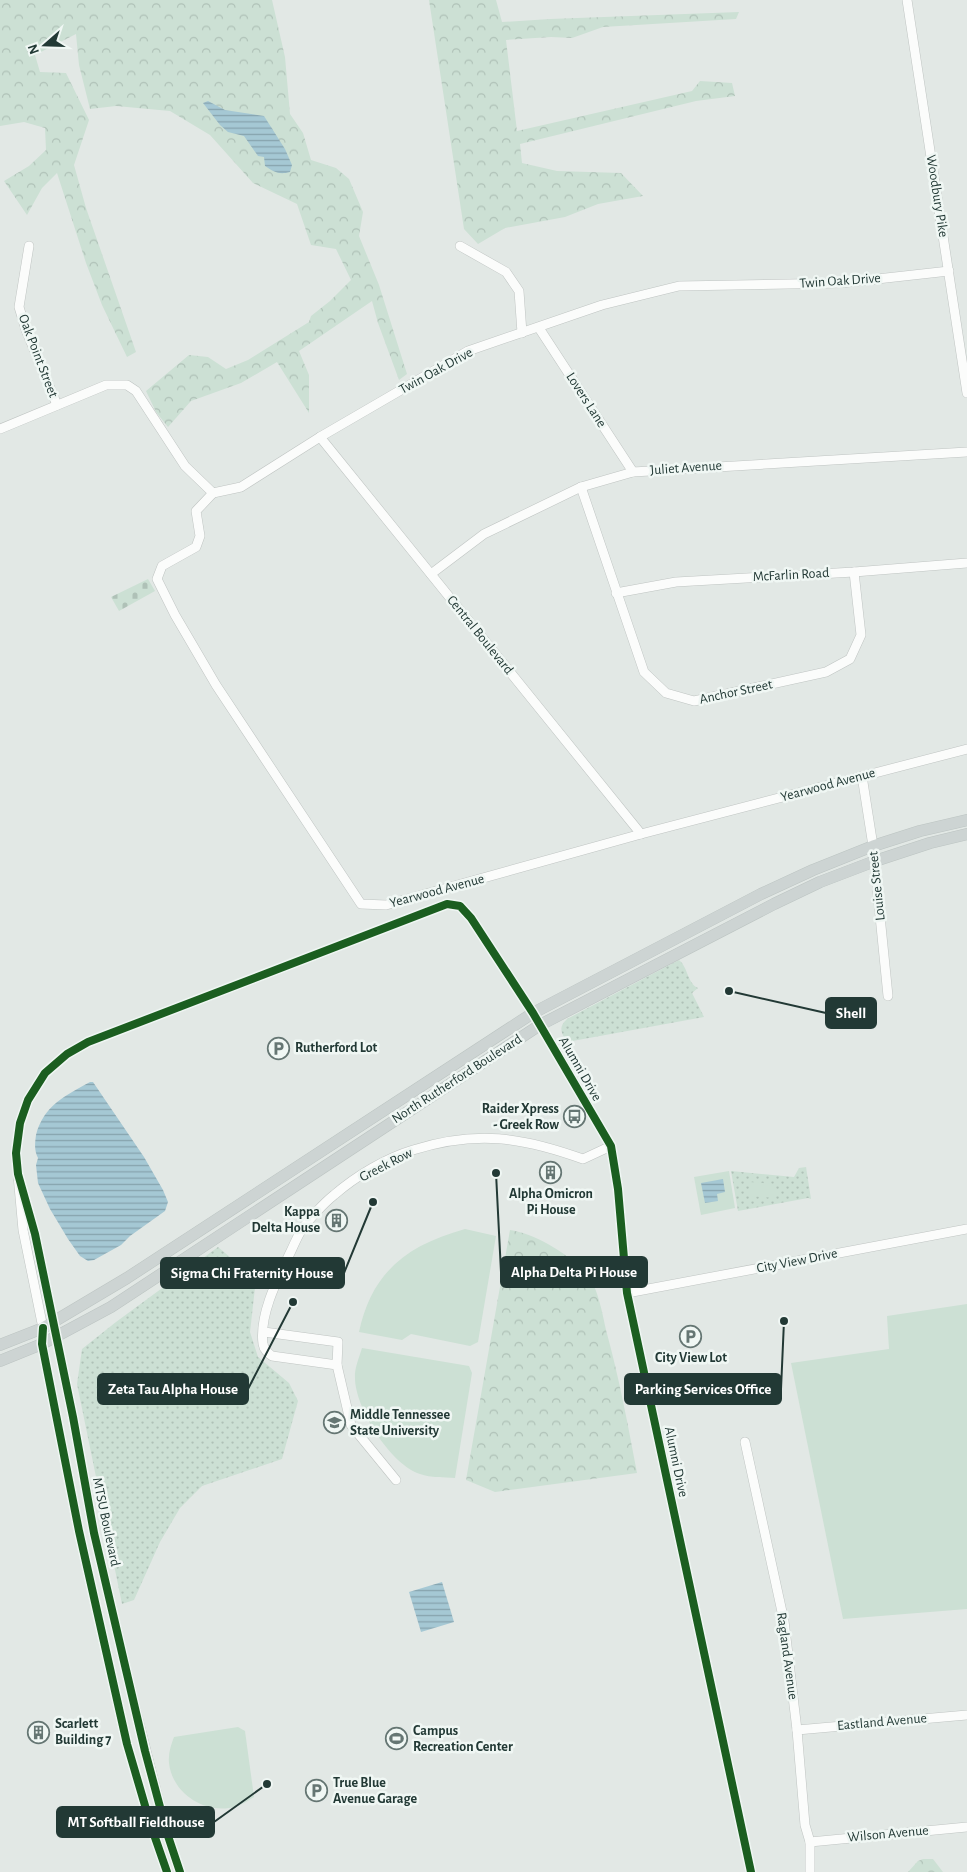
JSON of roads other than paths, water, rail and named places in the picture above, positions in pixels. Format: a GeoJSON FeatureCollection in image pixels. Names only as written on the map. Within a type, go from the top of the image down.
{"type":"FeatureCollection","features":[{"type":"Feature","properties":{"kind":"main road","name":"North Rutherford Boulevard"},"geometry":{"type":"LineString","coordinates":[[0,1345],[43,1328],[135,1273],[533,1013],[761,894],[813,870],[873,846],[920,831],[967,820]]}},
{"type":"Feature","properties":{"kind":"main road","name":"North Rutherford Boulevard"},"geometry":{"type":"LineString","coordinates":[[0,1361],[42,1344],[111,1307],[540,1025],[781,900],[820,882],[930,843],[967,834]]}},
{"type":"Feature","properties":{"kind":"street","name":"Woodbury Pike"},"geometry":{"type":"LineString","coordinates":[[907,0],[967,393]]}},
{"type":"Feature","properties":{"kind":"street","name":"Oak Point Street"},"geometry":{"type":"LineString","coordinates":[[29,246],[20,307],[26,330],[57,405]]}},
{"type":"Feature","properties":{"kind":"street"},"geometry":{"type":"LineString","coordinates":[[460,246],[506,272],[520,291],[522,333]]}},
{"type":"Feature","properties":{"kind":"street","name":"Twin Oak Drive"},"geometry":{"type":"LineString","coordinates":[[213,493],[241,487],[320,437],[468,351],[602,305],[679,286],[841,283],[949,271]]}},
{"type":"Feature","properties":{"kind":"street","name":"Lovers Lane"},"geometry":{"type":"LineString","coordinates":[[539,328],[633,472]]}},
{"type":"Feature","properties":{"kind":"street"},"geometry":{"type":"LineString","coordinates":[[0,429],[106,385],[127,385],[136,391],[185,466],[213,493]]}},
{"type":"Feature","properties":{"kind":"street","name":"Central Boulevard"},"geometry":{"type":"LineString","coordinates":[[320,437],[641,834]]}},
{"type":"Feature","properties":{"kind":"street","name":"Juliet Avenue"},"geometry":{"type":"LineString","coordinates":[[431,574],[484,534],[581,487],[633,472],[967,452]]}},
{"type":"Feature","properties":{"kind":"street","name":"Anchor Street"},"geometry":{"type":"LineString","coordinates":[[581,487],[644,672],[666,694],[694,701],[826,672],[850,659],[861,635],[854,572]]}},
{"type":"Feature","properties":{"kind":"street","name":"Yearwood Avenue"},"geometry":{"type":"LineString","coordinates":[[213,493],[196,511],[200,536],[196,547],[162,566],[157,580],[216,685],[360,904],[386,905],[641,834],[967,749]]}},
{"type":"Feature","properties":{"kind":"street","name":"McFarlin Road"},"geometry":{"type":"LineString","coordinates":[[616,593],[676,582],[854,572],[967,563]]}},
{"type":"Feature","properties":{"kind":"street","name":"Louise Street"},"geometry":{"type":"LineString","coordinates":[[862,776],[875,861],[888,996]]}},
{"type":"Feature","properties":{"kind":"street","name":"Alumni Drive"},"geometry":{"type":"LineString","coordinates":[[18,1174],[16,1153],[20,1123],[28,1100],[46,1073],[67,1054],[88,1042],[448,904],[460,906],[471,918],[533,1013],[611,1146],[618,1189],[627,1293],[751,1872]]}},
{"type":"Feature","properties":{"kind":"street","name":"Greek Row"},"geometry":{"type":"LineString","coordinates":[[337,1364],[324,1364],[272,1356],[264,1349],[264,1320],[278,1277],[301,1230],[334,1195],[372,1169],[412,1150],[459,1138],[503,1138],[548,1146],[583,1159],[611,1146]]}},
{"type":"Feature","properties":{"kind":"street","name":"MTSU Boulevard"},"geometry":{"type":"LineString","coordinates":[[18,1174],[35,1234],[57,1336],[94,1533],[127,1676],[147,1761],[180,1872]]}},
{"type":"Feature","properties":{"kind":"street","name":"MTSU Boulevard"},"geometry":{"type":"LineString","coordinates":[[18,1174],[23,1230],[43,1328],[42,1344],[80,1531],[127,1744],[151,1826],[168,1872]]}},
{"type":"Feature","properties":{"kind":"street","name":"City View Drive"},"geometry":{"type":"LineString","coordinates":[[627,1293],[967,1229]]}},
{"type":"Feature","properties":{"kind":"street"},"geometry":{"type":"LineString","coordinates":[[264,1332],[338,1342],[337,1364],[352,1426],[396,1480]]}},
{"type":"Feature","properties":{"kind":"street","name":"Ragland Avenue"},"geometry":{"type":"LineString","coordinates":[[745,1442],[784,1621],[797,1730],[805,1825],[810,1842],[810,1872]]}},
{"type":"Feature","properties":{"kind":"street","name":"Eastland Avenue"},"geometry":{"type":"LineString","coordinates":[[797,1730],[967,1715]]}},
{"type":"Feature","properties":{"kind":"street","name":"Wilson Avenue"},"geometry":{"type":"LineString","coordinates":[[810,1842],[967,1827]]}},
{"type":"Feature","properties":{"kind":"water"},"geometry":{"type":"Polygon","coordinates":[[[208,101],[225,110],[264,116],[285,149],[292,165],[290,172],[277,172],[265,166],[264,157],[258,156],[244,136],[228,132],[220,125],[203,103],[208,101]]]}},
{"type":"Feature","properties":{"kind":"water"},"geometry":{"type":"Polygon","coordinates":[[[93,1082],[144,1157],[168,1202],[165,1211],[130,1236],[121,1245],[94,1260],[88,1261],[80,1256],[68,1239],[50,1209],[38,1183],[36,1165],[38,1158],[35,1144],[40,1125],[50,1109],[64,1097],[93,1082]]]}},
{"type":"Feature","properties":{"kind":"water"},"geometry":{"type":"Polygon","coordinates":[[[723,1179],[725,1192],[717,1194],[718,1201],[705,1203],[701,1183],[723,1179]]]}},
{"type":"Feature","properties":{"kind":"water"},"geometry":{"type":"Polygon","coordinates":[[[442,1582],[454,1622],[421,1632],[409,1592],[442,1582]]]}},
{"type":"Feature","properties":{"kind":"place","name":"Shell"},"geometry":{"type":"Point","coordinates":[729,991]}},
{"type":"Feature","properties":{"kind":"place","name":"Rutherford Lot"},"geometry":{"type":"Point","coordinates":[279,1048]}},
{"type":"Feature","properties":{"kind":"place","name":"Raider Xpress - Greek Row"},"geometry":{"type":"Point","coordinates":[575,1117]}},
{"type":"Feature","properties":{"kind":"place","name":"Alpha Omicron Pi House"},"geometry":{"type":"Point","coordinates":[551,1172]}},
{"type":"Feature","properties":{"kind":"place","name":"Alpha Delta Pi House"},"geometry":{"type":"Point","coordinates":[496,1173]}},
{"type":"Feature","properties":{"kind":"place","name":"Sigma Chi Fraternity House"},"geometry":{"type":"Point","coordinates":[373,1202]}},
{"type":"Feature","properties":{"kind":"place","name":"Kappa Delta House"},"geometry":{"type":"Point","coordinates":[336,1220]}},
{"type":"Feature","properties":{"kind":"place","name":"Zeta Tau Alpha House"},"geometry":{"type":"Point","coordinates":[293,1302]}},
{"type":"Feature","properties":{"kind":"place","name":"Parking Services Office"},"geometry":{"type":"Point","coordinates":[784,1321]}},
{"type":"Feature","properties":{"kind":"place","name":"City View Lot"},"geometry":{"type":"Point","coordinates":[691,1336]}},
{"type":"Feature","properties":{"kind":"place","name":"Middle Tennessee State University"},"geometry":{"type":"Point","coordinates":[334,1423]}},
{"type":"Feature","properties":{"kind":"place","name":"Scarlett Building 7"},"geometry":{"type":"Point","coordinates":[39,1732]}},
{"type":"Feature","properties":{"kind":"place","name":"Campus Recreation Center"},"geometry":{"type":"Point","coordinates":[397,1739]}},
{"type":"Feature","properties":{"kind":"place","name":"MT Softball Fieldhouse"},"geometry":{"type":"Point","coordinates":[267,1784]}},
{"type":"Feature","properties":{"kind":"place","name":"True Blue Avenue Garage"},"geometry":{"type":"Point","coordinates":[317,1791]}}]}
